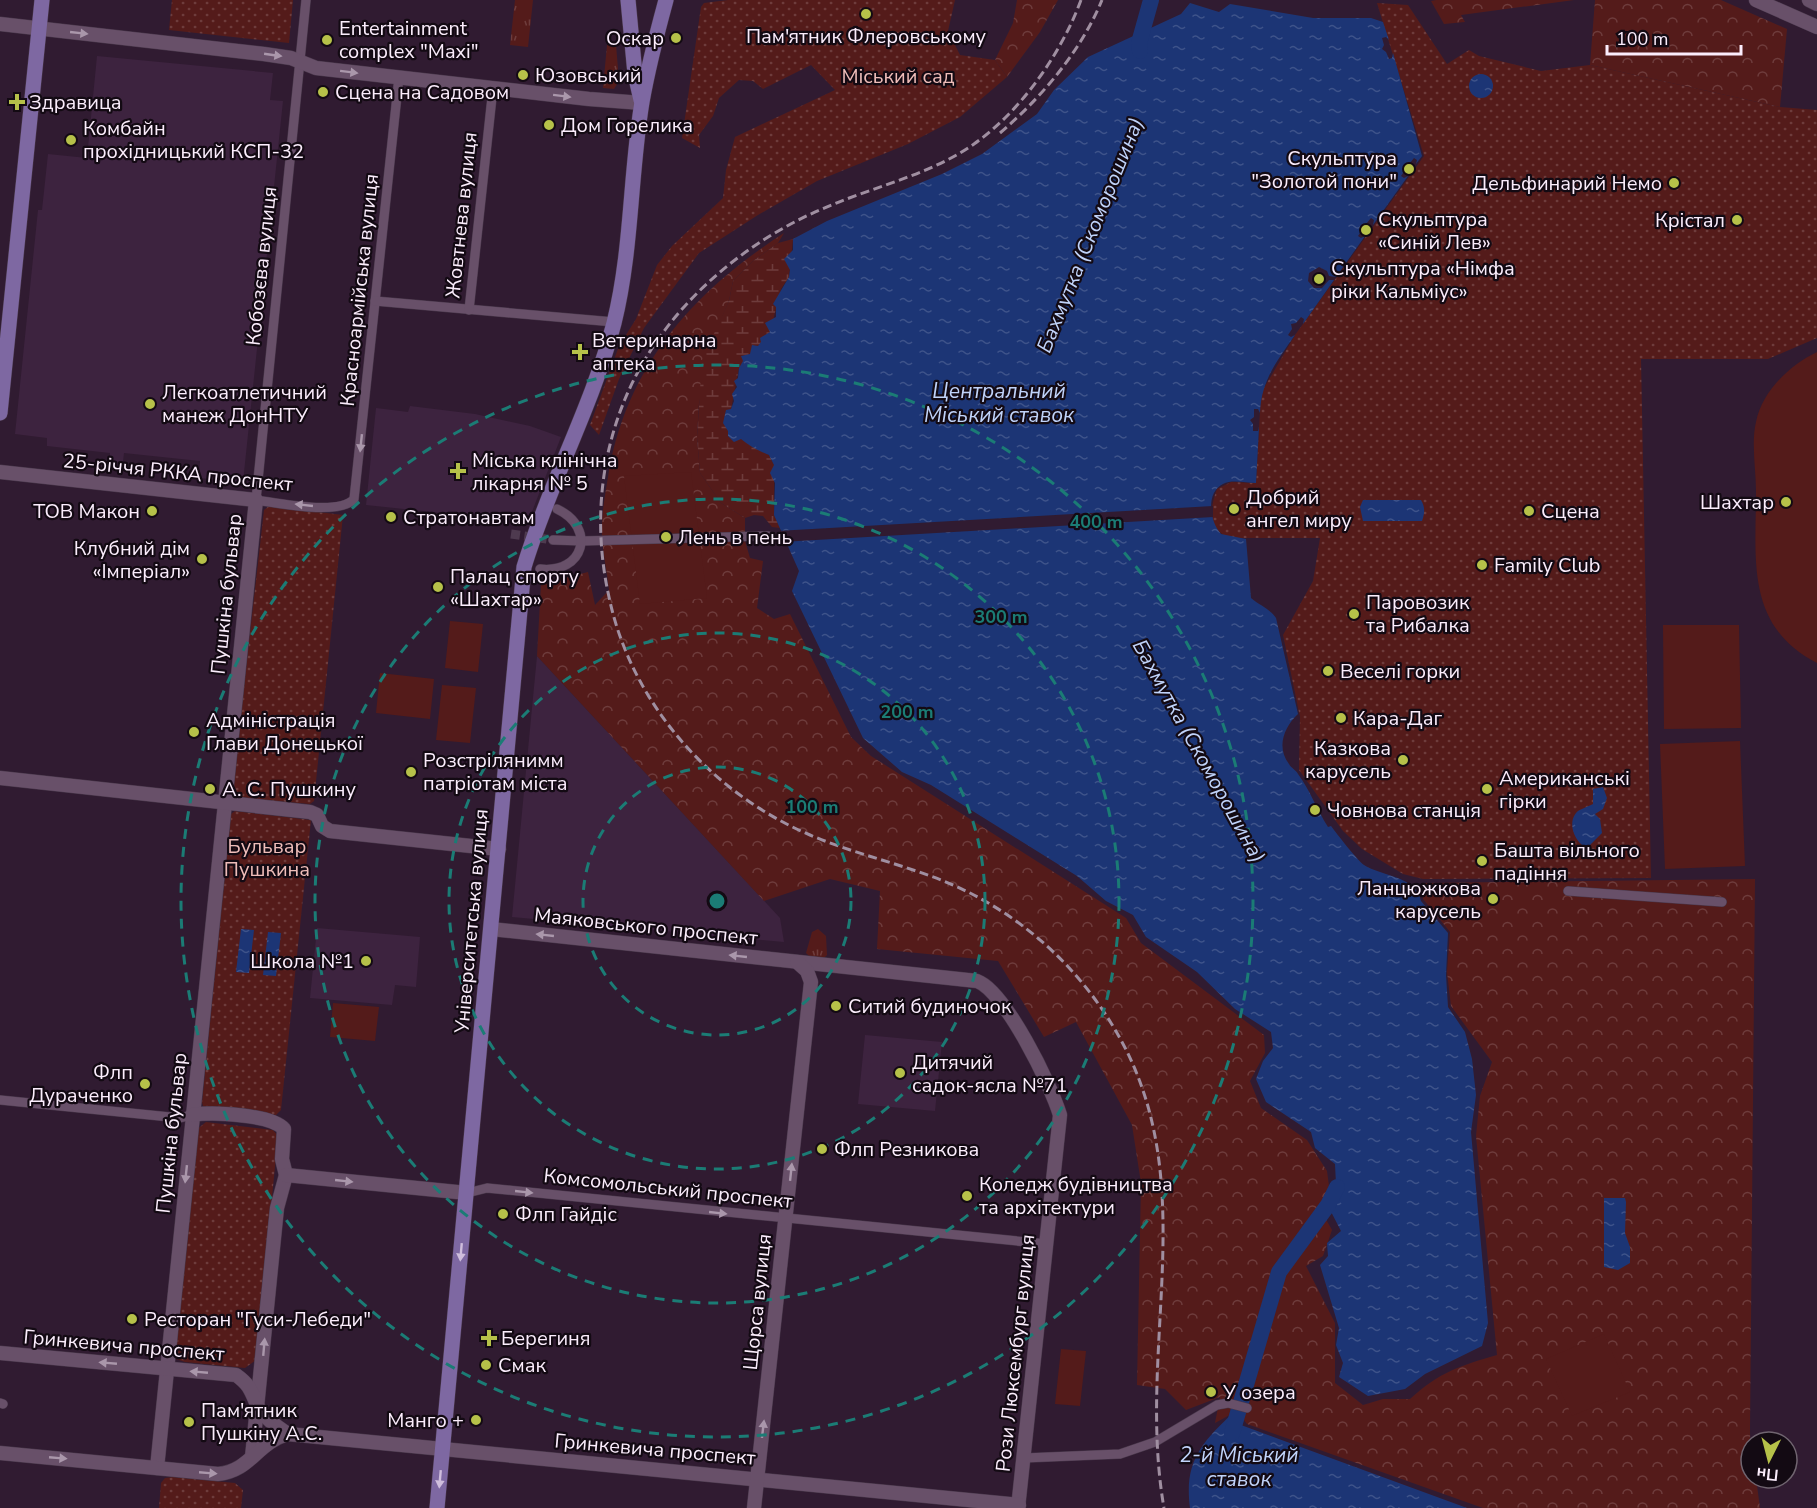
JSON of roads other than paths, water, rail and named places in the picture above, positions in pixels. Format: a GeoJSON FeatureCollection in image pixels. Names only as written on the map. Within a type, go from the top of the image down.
{"type":"FeatureCollection","features":[{"type":"Feature","properties":{"kind":"main road"},"geometry":{"type":"LineString","coordinates":[[0,413],[42,0]]}},
{"type":"Feature","properties":{"kind":"main road","name":"Університетська вулиця"},"geometry":{"type":"LineString","coordinates":[[628,0],[635,74],[642,103]]}},
{"type":"Feature","properties":{"kind":"main road","name":"Університетська вулиця"},"geometry":{"type":"LineString","coordinates":[[437,1508],[524,567],[535,532],[602,360],[614,322],[627,242],[642,103],[666,0]]}},
{"type":"Feature","properties":{"kind":"street","name":"Кобозєва вулиця"},"geometry":{"type":"LineString","coordinates":[[256,500],[306,0]]}},
{"type":"Feature","properties":{"kind":"street"},"geometry":{"type":"LineString","coordinates":[[1756,0],[1817,27]]}},
{"type":"Feature","properties":{"kind":"street"},"geometry":{"type":"LineString","coordinates":[[1809,0],[1817,4]]}},
{"type":"Feature","properties":{"kind":"street"},"geometry":{"type":"LineString","coordinates":[[0,24],[264,54],[316,68],[642,103]]}},
{"type":"Feature","properties":{"kind":"street","name":"Красноармійська вулиця"},"geometry":{"type":"LineString","coordinates":[[351,504],[357,490],[399,77]]}},
{"type":"Feature","properties":{"kind":"street","name":"Жовтнева вулиця"},"geometry":{"type":"LineString","coordinates":[[469,310],[494,88]]}},
{"type":"Feature","properties":{"kind":"street"},"geometry":{"type":"LineString","coordinates":[[375,301],[614,322]]}},
{"type":"Feature","properties":{"kind":"street","name":"25-річчя РККА проспект"},"geometry":{"type":"LineString","coordinates":[[0,472],[326,508],[351,504]]}},
{"type":"Feature","properties":{"kind":"street","name":"Пушкіна бульвар"},"geometry":{"type":"LineString","coordinates":[[157,1468],[256,500]]}},
{"type":"Feature","properties":{"kind":"street"},"geometry":{"type":"LineString","coordinates":[[540,570],[565,567],[579,553],[582,542],[578,524],[572,517],[557,508]]}},
{"type":"Feature","properties":{"kind":"street"},"geometry":{"type":"LineString","coordinates":[[553,540],[582,542],[768,536]]}},
{"type":"Feature","properties":{"kind":"street"},"geometry":{"type":"LineString","coordinates":[[0,778],[310,812],[316,815],[322,826],[330,831],[499,849]]}},
{"type":"Feature","properties":{"kind":"street"},"geometry":{"type":"LineString","coordinates":[[1568,891],[1722,902]]}},
{"type":"Feature","properties":{"kind":"street","name":"Маяковського проспект"},"geometry":{"type":"LineString","coordinates":[[491,929],[797,962]]}},
{"type":"Feature","properties":{"kind":"street"},"geometry":{"type":"LineString","coordinates":[[797,962],[807,971],[811,982]]}},
{"type":"Feature","properties":{"kind":"street","name":"Рози Люксембург вулиця"},"geometry":{"type":"LineString","coordinates":[[797,962],[977,981],[990,988],[1029,1048],[1048,1083],[1060,1115],[1019,1506]]}},
{"type":"Feature","properties":{"kind":"street"},"geometry":{"type":"LineString","coordinates":[[811,982],[815,972],[826,965]]}},
{"type":"Feature","properties":{"kind":"street","name":"Щорса вулиця"},"geometry":{"type":"LineString","coordinates":[[754,1508],[811,982]]}},
{"type":"Feature","properties":{"kind":"street"},"geometry":{"type":"LineString","coordinates":[[0,1100],[180,1118],[204,1113],[271,1120],[284,1129],[282,1159],[286,1175],[277,1208],[252,1457]]}},
{"type":"Feature","properties":{"kind":"street","name":"Комсомольський проспект"},"geometry":{"type":"LineString","coordinates":[[286,1175],[467,1193],[487,1188],[786,1220],[1047,1244]]}},
{"type":"Feature","properties":{"kind":"street","name":"Гринкевича проспект"},"geometry":{"type":"LineString","coordinates":[[0,1353],[236,1376],[252,1388],[257,1405],[267,1419],[288,1434],[757,1478],[1019,1506]]}},
{"type":"Feature","properties":{"kind":"street"},"geometry":{"type":"LineString","coordinates":[[1024,1458],[1120,1454],[1135,1451],[1176,1431],[1217,1405],[1233,1404],[1247,1408]]}},
{"type":"Feature","properties":{"kind":"street"},"geometry":{"type":"LineString","coordinates":[[0,1453],[231,1473],[248,1463],[273,1440],[288,1434]]}},
{"type":"Feature","properties":{"kind":"water","name":"Центральний Міський ставок"},"geometry":{"type":"Polygon","coordinates":[[[1190,3],[1219,12],[1230,4],[1313,18],[1371,18],[1383,22],[1389,40],[1386,37],[1382,38],[1384,45],[1382,49],[1389,59],[1392,58],[1393,53],[1422,156],[1416,164],[1417,160],[1414,158],[1409,164],[1404,164],[1405,170],[1401,176],[1404,178],[1408,176],[1373,225],[1374,220],[1371,218],[1366,224],[1361,225],[1362,230],[1358,236],[1361,238],[1365,236],[1336,277],[1329,276],[1327,271],[1319,267],[1309,273],[1308,281],[1314,288],[1322,288],[1329,280],[1334,280],[1303,324],[1304,319],[1301,317],[1296,323],[1291,324],[1292,329],[1288,335],[1291,337],[1295,335],[1267,381],[1260,413],[1258,409],[1254,409],[1254,417],[1250,420],[1253,424],[1253,431],[1258,431],[1259,427],[1256,483],[1235,481],[1223,484],[1214,494],[1211,508],[1214,522],[1221,534],[1246,539],[1251,598],[1276,618],[1298,714],[1289,725],[1283,738],[1285,758],[1302,780],[1328,827],[1331,826],[1352,853],[1371,869],[1412,886],[1421,901],[1448,933],[1446,975],[1448,1007],[1465,1032],[1472,1059],[1476,1095],[1471,1132],[1488,1323],[1482,1346],[1425,1374],[1405,1389],[1368,1396],[1339,1377],[1343,1363],[1336,1345],[1339,1328],[1320,1265],[1328,1256],[1327,1243],[1341,1231],[1326,1202],[1336,1184],[1335,1164],[1315,1148],[1311,1132],[1266,1102],[1256,1079],[1263,1061],[1273,1048],[1271,1032],[1235,1009],[1197,972],[1146,937],[1133,915],[1106,901],[1077,876],[931,785],[902,772],[863,738],[792,591],[799,571],[774,515],[775,483],[770,473],[774,465],[769,455],[741,439],[734,442],[728,436],[723,423],[726,410],[731,409],[734,401],[732,394],[737,387],[734,381],[738,378],[739,368],[743,361],[741,356],[750,354],[752,345],[758,346],[761,342],[760,338],[770,332],[765,323],[776,317],[776,307],[773,304],[789,277],[790,270],[784,259],[793,250],[793,239],[827,221],[942,174],[982,154],[1037,114],[1054,90],[1088,57],[1181,14],[1190,3]]]}},
{"type":"Feature","properties":{"kind":"water"},"geometry":{"type":"Polygon","coordinates":[[[1481,74],[1490,77],[1493,86],[1490,95],[1481,98],[1472,95],[1469,86],[1472,77],[1481,74]]]}},
{"type":"Feature","properties":{"kind":"water"},"geometry":{"type":"Polygon","coordinates":[[[1363,500],[1421,500],[1424,508],[1423,518],[1422,521],[1363,521],[1360,507],[1363,500]]]}},
{"type":"Feature","properties":{"kind":"water"},"geometry":{"type":"Polygon","coordinates":[[[1603,787],[1607,798],[1603,809],[1595,814],[1600,819],[1602,833],[1589,846],[1582,845],[1573,830],[1572,821],[1579,810],[1593,804],[1593,789],[1603,787]]]}},
{"type":"Feature","properties":{"kind":"water"},"geometry":{"type":"Polygon","coordinates":[[[241,929],[254,930],[249,973],[236,972],[241,929]]]}},
{"type":"Feature","properties":{"kind":"water"},"geometry":{"type":"Polygon","coordinates":[[[268,932],[281,933],[276,976],[263,975],[268,932]]]}},
{"type":"Feature","properties":{"kind":"water"},"geometry":{"type":"Polygon","coordinates":[[[1604,1198],[1625,1198],[1626,1202],[1625,1233],[1630,1247],[1630,1263],[1618,1270],[1604,1267],[1604,1198]]]}},
{"type":"Feature","properties":{"kind":"water","name":"2-й Міський ставок"},"geometry":{"type":"Polygon","coordinates":[[[1233,1413],[1238,1413],[1241,1425],[1467,1508],[1190,1508],[1190,1478],[1197,1454],[1212,1434],[1233,1413]]]}},
{"type":"Feature","properties":{"kind":"waterway","name":"Бахмутка (Скоморошина)"},"geometry":{"type":"LineString","coordinates":[[1140,51],[1139,43],[1151,0]]}},
{"type":"Feature","properties":{"kind":"waterway","name":"Бахмутка (Скоморошина)"},"geometry":{"type":"LineString","coordinates":[[1232,1433],[1279,1272],[1328,1205],[1337,1187]]}},
{"type":"Feature","properties":{"kind":"tunnel"},"geometry":{"type":"LineString","coordinates":[[511,534],[553,540]]}},
{"type":"Feature","properties":{"kind":"railway"},"geometry":{"type":"LineString","coordinates":[[1081,0],[1062,41],[1038,80],[991,131],[941,163],[834,204],[769,236],[710,280],[684,307],[661,335],[641,366],[616,423],[609,447],[602,496],[602,547],[609,597],[620,636],[636,673],[656,708],[681,740],[709,769],[740,795],[774,817],[810,835],[936,878],[1000,910],[1043,942],[1062,961],[1080,980],[1111,1023],[1140,1081],[1156,1140],[1162,1200],[1163,1261],[1157,1384],[1157,1446],[1164,1508]]}},
{"type":"Feature","properties":{"kind":"railway"},"geometry":{"type":"LineString","coordinates":[[1000,133],[1031,104],[1059,72],[1083,37],[1102,0]]}},
{"type":"Feature","properties":{"kind":"place","name":"Пам'ятник Флеровському"},"geometry":{"type":"Point","coordinates":[866,14]}},
{"type":"Feature","properties":{"kind":"place","name":"Оскар"},"geometry":{"type":"Point","coordinates":[676,38]}},
{"type":"Feature","properties":{"kind":"place","name":"Entertainment complex \"Maxi\""},"geometry":{"type":"Point","coordinates":[327,40]}},
{"type":"Feature","properties":{"kind":"place","name":"Юзовський"},"geometry":{"type":"Point","coordinates":[523,75]}},
{"type":"Feature","properties":{"kind":"place","name":"Сцена на Садовом"},"geometry":{"type":"Point","coordinates":[323,92]}},
{"type":"Feature","properties":{"kind":"place","name":"Здравица"},"geometry":{"type":"Point","coordinates":[17,102]}},
{"type":"Feature","properties":{"kind":"place","name":"Дом Горелика"},"geometry":{"type":"Point","coordinates":[549,125]}},
{"type":"Feature","properties":{"kind":"place","name":"Комбайн прохідницький КСП-32"},"geometry":{"type":"Point","coordinates":[71,140]}},
{"type":"Feature","properties":{"kind":"place","name":"Скульптура \"Золотой пони\""},"geometry":{"type":"Point","coordinates":[1409,169]}},
{"type":"Feature","properties":{"kind":"place","name":"Дельфинарий Немо"},"geometry":{"type":"Point","coordinates":[1674,183]}},
{"type":"Feature","properties":{"kind":"place","name":"Крістал"},"geometry":{"type":"Point","coordinates":[1737,220]}},
{"type":"Feature","properties":{"kind":"place","name":"Скульптура «Синій Лев»"},"geometry":{"type":"Point","coordinates":[1366,230]}},
{"type":"Feature","properties":{"kind":"place","name":"Скульптура «Німфа ріки Кальміус»"},"geometry":{"type":"Point","coordinates":[1319,279]}},
{"type":"Feature","properties":{"kind":"place","name":"Ветеринарна аптека"},"geometry":{"type":"Point","coordinates":[580,352]}},
{"type":"Feature","properties":{"kind":"place","name":"Легкоатлетичний манеж ДонНТУ"},"geometry":{"type":"Point","coordinates":[150,404]}},
{"type":"Feature","properties":{"kind":"place","name":"Міська клінічна лікарня № 5"},"geometry":{"type":"Point","coordinates":[458,471]}},
{"type":"Feature","properties":{"kind":"place","name":"Шахтар"},"geometry":{"type":"Point","coordinates":[1786,502]}},
{"type":"Feature","properties":{"kind":"place","name":"Добрий ангел миру"},"geometry":{"type":"Point","coordinates":[1234,509]}},
{"type":"Feature","properties":{"kind":"place","name":"ТОВ Макон"},"geometry":{"type":"Point","coordinates":[152,511]}},
{"type":"Feature","properties":{"kind":"place","name":"Сцена"},"geometry":{"type":"Point","coordinates":[1529,511]}},
{"type":"Feature","properties":{"kind":"place","name":"Стратонавтам"},"geometry":{"type":"Point","coordinates":[391,517]}},
{"type":"Feature","properties":{"kind":"place","name":"Лень в пень"},"geometry":{"type":"Point","coordinates":[666,537]}},
{"type":"Feature","properties":{"kind":"place","name":"Клубний дім «Імперіал»"},"geometry":{"type":"Point","coordinates":[202,559]}},
{"type":"Feature","properties":{"kind":"place","name":"Family Club"},"geometry":{"type":"Point","coordinates":[1482,565]}},
{"type":"Feature","properties":{"kind":"place","name":"Палац спорту «Шахтар»"},"geometry":{"type":"Point","coordinates":[438,587]}},
{"type":"Feature","properties":{"kind":"place","name":"Паровозик та Рибалка"},"geometry":{"type":"Point","coordinates":[1354,614]}},
{"type":"Feature","properties":{"kind":"place","name":"Веселі горки"},"geometry":{"type":"Point","coordinates":[1328,671]}},
{"type":"Feature","properties":{"kind":"place","name":"Кара-Даг"},"geometry":{"type":"Point","coordinates":[1341,718]}},
{"type":"Feature","properties":{"kind":"place","name":"Адміністрація Глави Донецької"},"geometry":{"type":"Point","coordinates":[194,732]}},
{"type":"Feature","properties":{"kind":"place","name":"Казкова карусель"},"geometry":{"type":"Point","coordinates":[1403,760]}},
{"type":"Feature","properties":{"kind":"place","name":"Розстрілянимм патріотам міста"},"geometry":{"type":"Point","coordinates":[411,772]}},
{"type":"Feature","properties":{"kind":"place","name":"А. С. Пушкину"},"geometry":{"type":"Point","coordinates":[210,789]}},
{"type":"Feature","properties":{"kind":"place","name":"Американські гірки"},"geometry":{"type":"Point","coordinates":[1487,789]}},
{"type":"Feature","properties":{"kind":"place","name":"Човнова станція"},"geometry":{"type":"Point","coordinates":[1315,810]}},
{"type":"Feature","properties":{"kind":"place","name":"Башта вільного падіння"},"geometry":{"type":"Point","coordinates":[1482,861]}},
{"type":"Feature","properties":{"kind":"place","name":"Ланцюжкова карусель"},"geometry":{"type":"Point","coordinates":[1493,899]}},
{"type":"Feature","properties":{"kind":"place","name":"Школа №1"},"geometry":{"type":"Point","coordinates":[366,961]}},
{"type":"Feature","properties":{"kind":"place","name":"Ситий будиночок"},"geometry":{"type":"Point","coordinates":[836,1006]}},
{"type":"Feature","properties":{"kind":"place","name":"Дитячий садок-ясла №71"},"geometry":{"type":"Point","coordinates":[900,1073]}},
{"type":"Feature","properties":{"kind":"place","name":"Флп Дураченко"},"geometry":{"type":"Point","coordinates":[145,1084]}},
{"type":"Feature","properties":{"kind":"place","name":"Флп Резникова"},"geometry":{"type":"Point","coordinates":[822,1149]}},
{"type":"Feature","properties":{"kind":"place","name":"Коледж будівництва та архітектури"},"geometry":{"type":"Point","coordinates":[967,1196]}},
{"type":"Feature","properties":{"kind":"place","name":"Флп Гайдіс"},"geometry":{"type":"Point","coordinates":[503,1214]}},
{"type":"Feature","properties":{"kind":"place","name":"Ресторан \"Гуси-Лебеди\""},"geometry":{"type":"Point","coordinates":[132,1319]}},
{"type":"Feature","properties":{"kind":"place","name":"Берегиня"},"geometry":{"type":"Point","coordinates":[489,1338]}},
{"type":"Feature","properties":{"kind":"place","name":"Смак"},"geometry":{"type":"Point","coordinates":[486,1365]}},
{"type":"Feature","properties":{"kind":"place","name":"У озера"},"geometry":{"type":"Point","coordinates":[1211,1392]}},
{"type":"Feature","properties":{"kind":"place","name":"Манго +"},"geometry":{"type":"Point","coordinates":[476,1420]}},
{"type":"Feature","properties":{"kind":"place","name":"Пам'ятник Пушкіну А.С."},"geometry":{"type":"Point","coordinates":[189,1422]}},
{"type":"Feature","properties":{"kind":"park label","name":"Міський сад"},"geometry":{"type":"Point","coordinates":[898,76]}},
{"type":"Feature","properties":{"kind":"park label","name":"Бульвар Пушкина"},"geometry":{"type":"Point","coordinates":[267,858]}}]}
